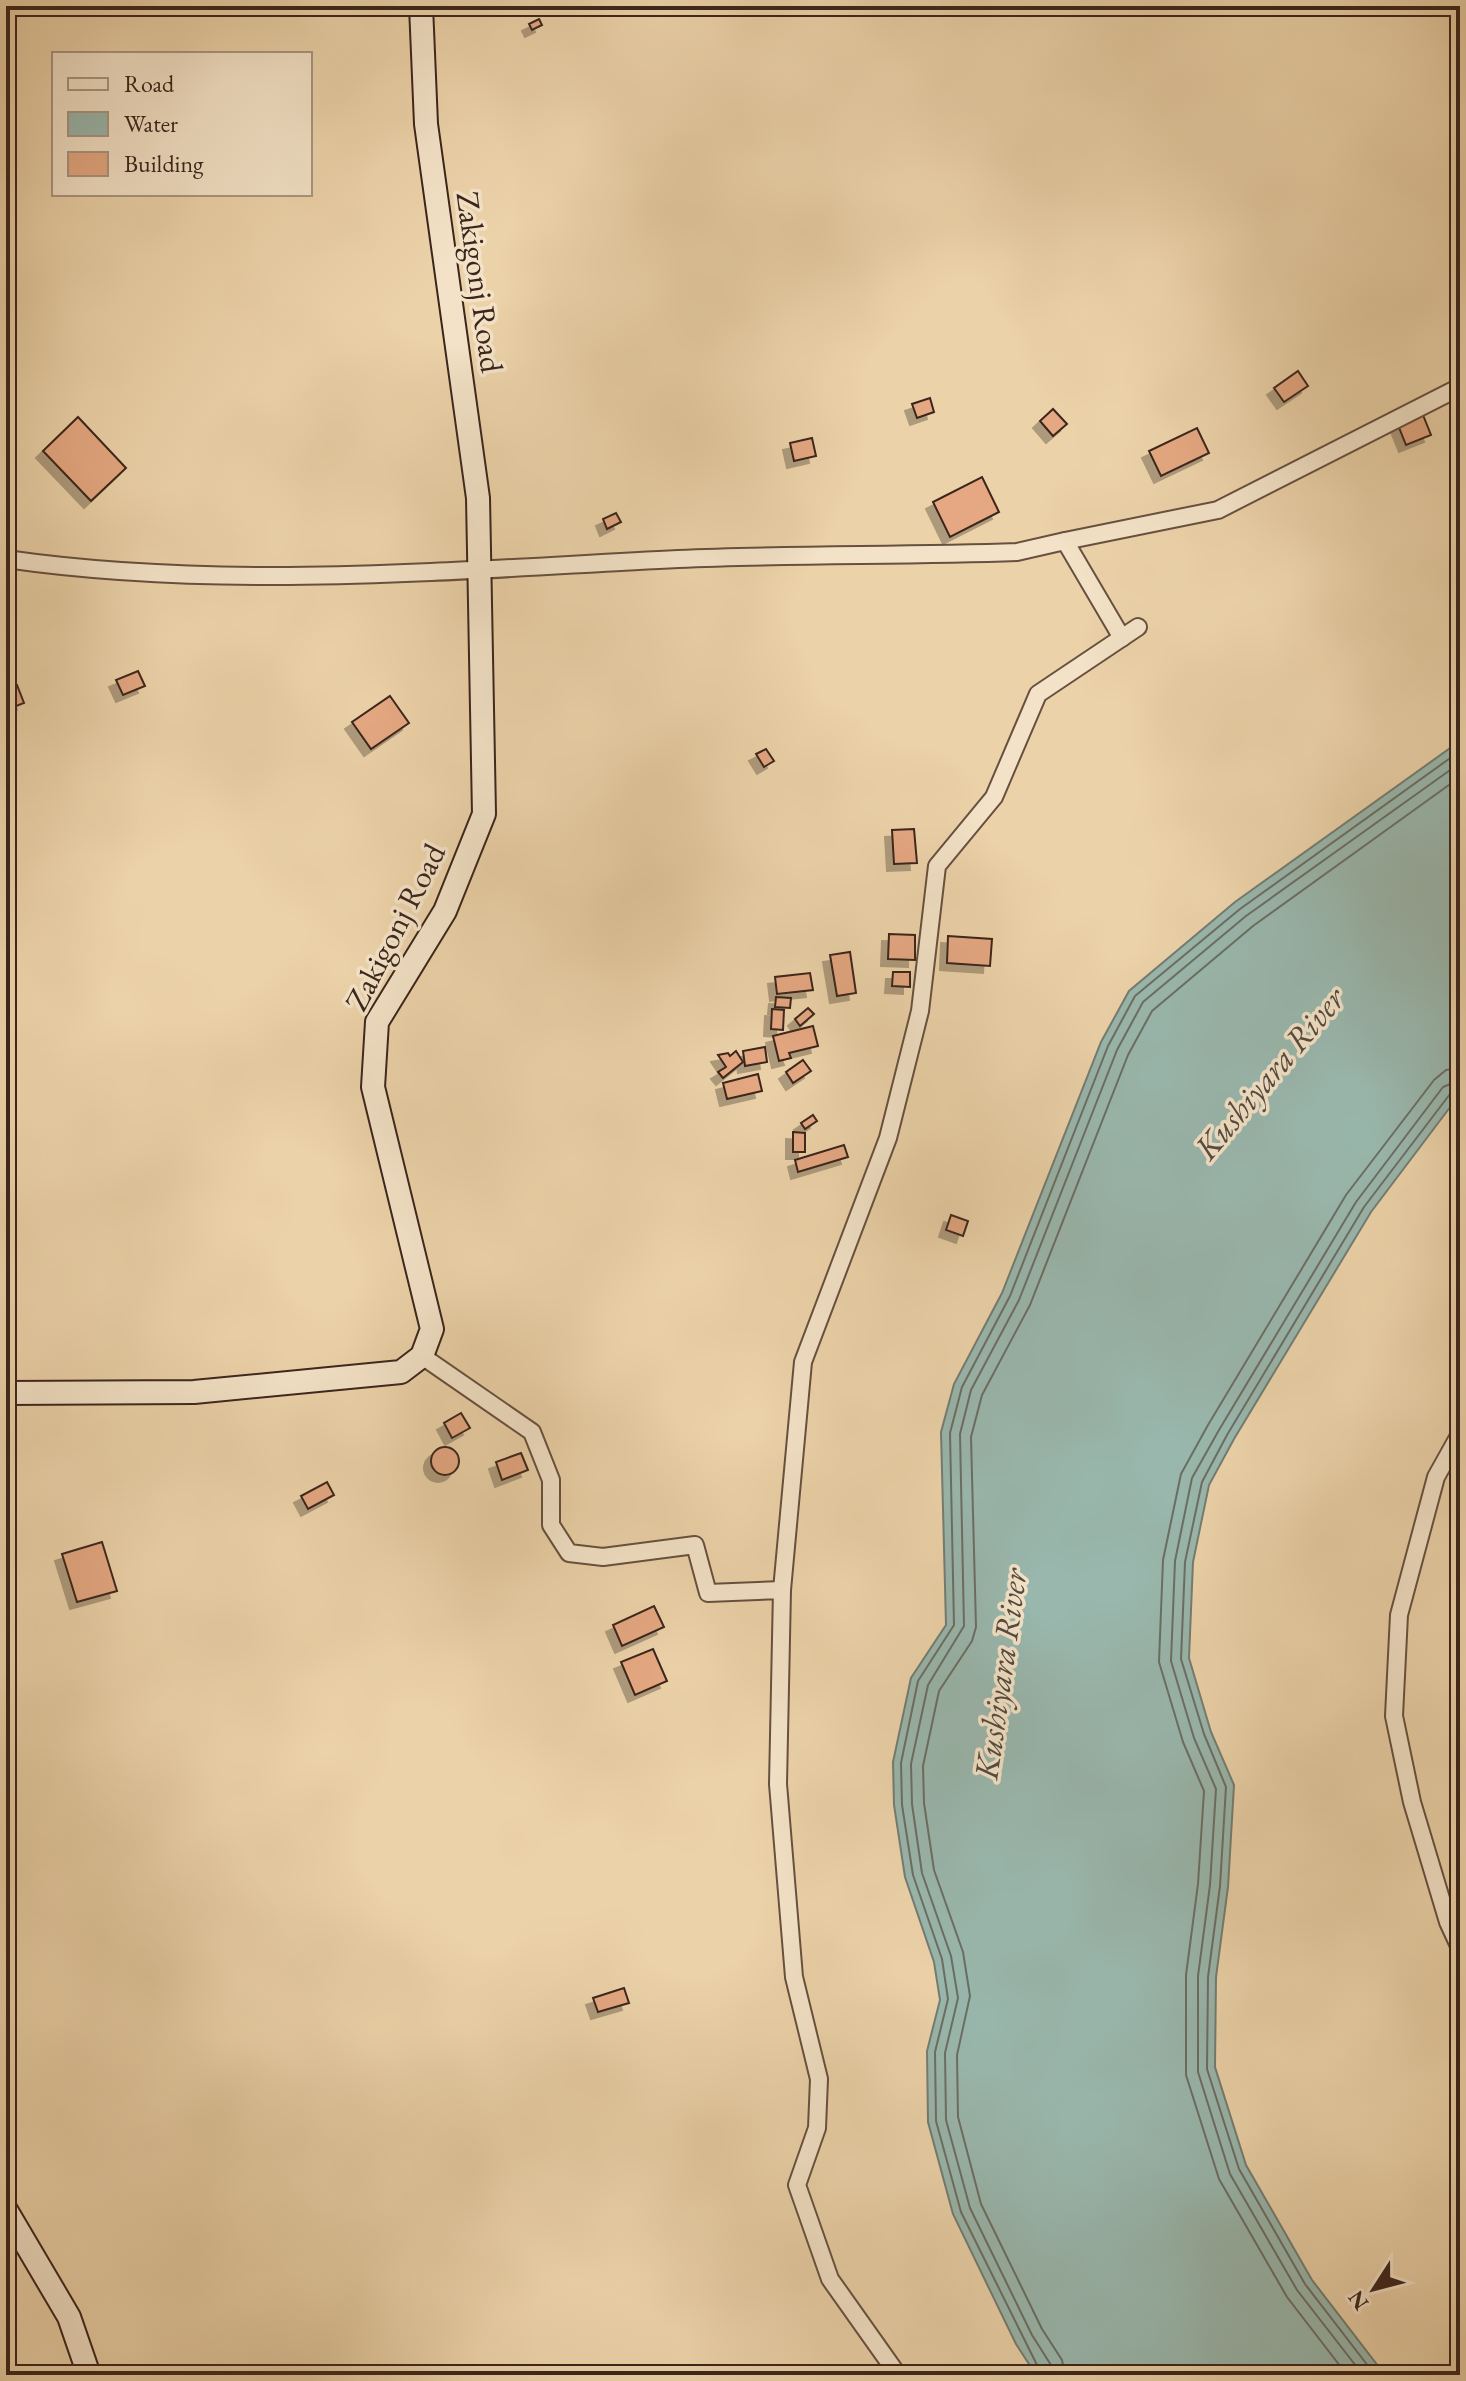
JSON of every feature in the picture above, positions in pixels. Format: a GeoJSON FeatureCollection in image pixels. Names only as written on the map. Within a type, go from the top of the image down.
{"type":"FeatureCollection","features":[{"type":"Feature","properties":{"kind":"main road","name":"Zakigonj Road"},"geometry":{"type":"LineString","coordinates":[[421,6],[426,124],[478,498],[484,814],[445,911],[377,1022],[373,1087],[432,1329],[422,1356]]}},
{"type":"Feature","properties":{"kind":"main road"},"geometry":{"type":"LineString","coordinates":[[6,1393],[194,1392],[401,1372],[422,1356]]}},
{"type":"Feature","properties":{"kind":"main road"},"geometry":{"type":"LineString","coordinates":[[6,2210],[69,2317],[89,2375]]}},
{"type":"Feature","properties":{"kind":"street"},"geometry":{"type":"LineString","coordinates":[[6,559],[103,571],[303,575],[480,570],[682,559],[1017,552],[1218,510],[1460,387]]}},
{"type":"Feature","properties":{"kind":"street"},"geometry":{"type":"LineString","coordinates":[[1065,541],[1122,638]]}},
{"type":"Feature","properties":{"kind":"street"},"geometry":{"type":"LineString","coordinates":[[898,2375],[830,2279],[797,2185],[817,2128],[819,2079],[794,1977],[778,1784],[782,1590],[803,1362],[888,1138],[920,1011],[937,866],[994,797],[1038,694],[1138,627]]}},
{"type":"Feature","properties":{"kind":"street"},"geometry":{"type":"LineString","coordinates":[[422,1356],[532,1432],[551,1480],[551,1525],[569,1553],[603,1557],[695,1545],[708,1593],[782,1590]]}},
{"type":"Feature","properties":{"kind":"street"},"geometry":{"type":"LineString","coordinates":[[1460,1434],[1436,1477],[1399,1615],[1394,1716],[1412,1802],[1448,1922],[1460,1948]]}},
{"type":"Feature","properties":{"kind":"water","name":"Kushiyara River"},"geometry":{"type":"Polygon","coordinates":[[[1460,741],[1460,1094],[1371,1212],[1234,1439],[1209,1485],[1193,1562],[1189,1658],[1211,1732],[1234,1785],[1228,1887],[1216,1977],[1215,2067],[1246,2165],[1312,2280],[1385,2375],[1036,2375],[1016,2344],[953,2214],[928,2122],[927,2051],[940,2000],[934,1962],[905,1877],[894,1805],[893,1762],[911,1678],[946,1625],[941,1432],[954,1384],[1002,1293],[1101,1042],[1129,991],[1235,902],[1460,741]]]}},
{"type":"Feature","properties":{"kind":"building"},"geometry":{"type":"Polygon","coordinates":[[[539,19],[542,25],[532,30],[529,24],[539,19]]]}},
{"type":"Feature","properties":{"kind":"building"},"geometry":{"type":"Polygon","coordinates":[[[1298,371],[1308,386],[1284,402],[1274,388],[1298,371]]]}},
{"type":"Feature","properties":{"kind":"building"},"geometry":{"type":"Polygon","coordinates":[[[930,398],[934,412],[917,418],[912,404],[930,398]]]}},
{"type":"Feature","properties":{"kind":"building"},"geometry":{"type":"Polygon","coordinates":[[[1053,409],[1067,424],[1053,436],[1040,421],[1053,409]]]}},
{"type":"Feature","properties":{"kind":"building"},"geometry":{"type":"Polygon","coordinates":[[[1423,415],[1431,435],[1406,445],[1398,425],[1423,415]]]}},
{"type":"Feature","properties":{"kind":"building"},"geometry":{"type":"Polygon","coordinates":[[[78,417],[126,468],[91,501],[43,451],[78,417]]]}},
{"type":"Feature","properties":{"kind":"building"},"geometry":{"type":"Polygon","coordinates":[[[1197,428],[1209,453],[1161,476],[1149,451],[1197,428]]]}},
{"type":"Feature","properties":{"kind":"building"},"geometry":{"type":"Polygon","coordinates":[[[812,438],[816,456],[794,461],[790,443],[812,438]]]}},
{"type":"Feature","properties":{"kind":"building"},"geometry":{"type":"Polygon","coordinates":[[[982,477],[999,512],[950,537],[933,502],[982,477]]]}},
{"type":"Feature","properties":{"kind":"building"},"geometry":{"type":"Polygon","coordinates":[[[616,513],[621,522],[607,529],[603,519],[616,513]]]}},
{"type":"Feature","properties":{"kind":"building"},"geometry":{"type":"Polygon","coordinates":[[[138,671],[145,686],[123,695],[116,680],[138,671]]]}},
{"type":"Feature","properties":{"kind":"building"},"geometry":{"type":"Polygon","coordinates":[[[17,685],[24,703],[6,710],[6,689],[17,685]]]}},
{"type":"Feature","properties":{"kind":"building"},"geometry":{"type":"Polygon","coordinates":[[[390,696],[409,723],[371,749],[352,722],[390,696]]]}},
{"type":"Feature","properties":{"kind":"building"},"geometry":{"type":"Polygon","coordinates":[[[766,749],[774,761],[764,767],[756,754],[766,749]]]}},
{"type":"Feature","properties":{"kind":"building"},"geometry":{"type":"Polygon","coordinates":[[[914,829],[917,863],[894,864],[892,830],[914,829]]]}},
{"type":"Feature","properties":{"kind":"building"},"geometry":{"type":"Polygon","coordinates":[[[889,934],[915,935],[915,960],[888,959],[889,934]]]}},
{"type":"Feature","properties":{"kind":"building"},"geometry":{"type":"Polygon","coordinates":[[[948,936],[992,939],[990,966],[947,963],[948,936]]]}},
{"type":"Feature","properties":{"kind":"building"},"geometry":{"type":"Polygon","coordinates":[[[850,952],[856,993],[837,996],[830,955],[850,952]]]}},
{"type":"Feature","properties":{"kind":"building"},"geometry":{"type":"Polygon","coordinates":[[[893,972],[910,972],[910,987],[892,986],[893,972]]]}},
{"type":"Feature","properties":{"kind":"building"},"geometry":{"type":"Polygon","coordinates":[[[810,973],[813,990],[777,994],[775,977],[810,973]]]}},
{"type":"Feature","properties":{"kind":"building"},"geometry":{"type":"Polygon","coordinates":[[[776,997],[791,998],[790,1008],[775,1007],[776,997]]]}},
{"type":"Feature","properties":{"kind":"building"},"geometry":{"type":"Polygon","coordinates":[[[808,1008],[814,1014],[800,1026],[795,1019],[808,1008]]]}},
{"type":"Feature","properties":{"kind":"building"},"geometry":{"type":"Polygon","coordinates":[[[772,1009],[784,1010],[783,1030],[771,1029],[772,1009]]]}},
{"type":"Feature","properties":{"kind":"building"},"geometry":{"type":"Polygon","coordinates":[[[813,1026],[818,1046],[789,1053],[791,1058],[779,1061],[773,1036],[813,1026]]]}},
{"type":"Feature","properties":{"kind":"building"},"geometry":{"type":"Polygon","coordinates":[[[765,1047],[767,1062],[745,1066],[743,1051],[765,1047]]]}},
{"type":"Feature","properties":{"kind":"building"},"geometry":{"type":"Polygon","coordinates":[[[736,1051],[743,1062],[723,1078],[718,1072],[726,1067],[718,1055],[728,1053],[730,1056],[736,1051]]]}},
{"type":"Feature","properties":{"kind":"building"},"geometry":{"type":"Polygon","coordinates":[[[803,1060],[811,1071],[793,1083],[786,1072],[803,1060]]]}},
{"type":"Feature","properties":{"kind":"building"},"geometry":{"type":"Polygon","coordinates":[[[758,1074],[762,1091],[727,1099],[723,1083],[758,1074]]]}},
{"type":"Feature","properties":{"kind":"building"},"geometry":{"type":"Polygon","coordinates":[[[813,1115],[817,1121],[805,1129],[801,1123],[813,1115]]]}},
{"type":"Feature","properties":{"kind":"building"},"geometry":{"type":"Polygon","coordinates":[[[793,1132],[805,1133],[805,1152],[793,1152],[793,1132]]]}},
{"type":"Feature","properties":{"kind":"building"},"geometry":{"type":"Polygon","coordinates":[[[844,1145],[848,1157],[798,1172],[795,1160],[844,1145]]]}},
{"type":"Feature","properties":{"kind":"building"},"geometry":{"type":"Polygon","coordinates":[[[951,1215],[968,1221],[963,1236],[946,1230],[951,1215]]]}},
{"type":"Feature","properties":{"kind":"building"},"geometry":{"type":"Polygon","coordinates":[[[461,1413],[470,1428],[452,1438],[444,1423],[461,1413]]]}},
{"type":"Feature","properties":{"kind":"building"},"geometry":{"type":"Polygon","coordinates":[[[445,1447],[455,1451],[459,1461],[455,1471],[445,1475],[435,1471],[431,1461],[435,1451],[445,1447]]]}},
{"type":"Feature","properties":{"kind":"building"},"geometry":{"type":"Polygon","coordinates":[[[521,1453],[528,1470],[502,1480],[496,1462],[521,1453]]]}},
{"type":"Feature","properties":{"kind":"building"},"geometry":{"type":"Polygon","coordinates":[[[327,1482],[334,1495],[308,1509],[301,1496],[327,1482]]]}},
{"type":"Feature","properties":{"kind":"building"},"geometry":{"type":"Polygon","coordinates":[[[102,1542],[117,1591],[77,1602],[62,1554],[102,1542]]]}},
{"type":"Feature","properties":{"kind":"building"},"geometry":{"type":"Polygon","coordinates":[[[654,1606],[664,1627],[622,1646],[613,1625],[654,1606]]]}},
{"type":"Feature","properties":{"kind":"building"},"geometry":{"type":"Polygon","coordinates":[[[653,1649],[667,1681],[635,1695],[621,1662],[653,1649]]]}},
{"type":"Feature","properties":{"kind":"building"},"geometry":{"type":"Polygon","coordinates":[[[624,1988],[629,2003],[598,2012],[593,1998],[624,1988]]]}}]}
